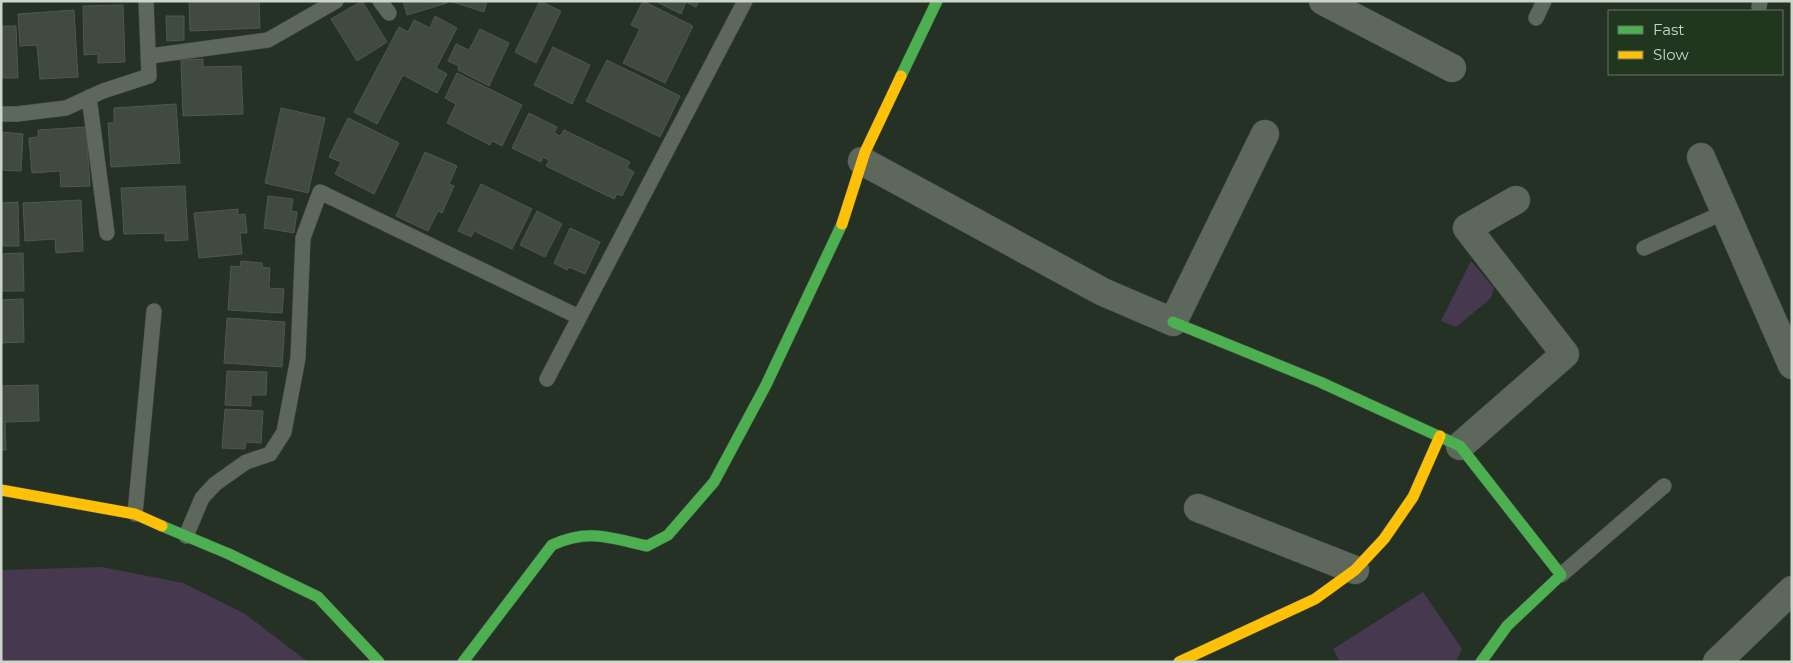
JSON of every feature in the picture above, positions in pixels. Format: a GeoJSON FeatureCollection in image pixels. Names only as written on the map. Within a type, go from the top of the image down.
{"type":"FeatureCollection","features":[{"type":"Feature","properties":{"kind":"street"},"geometry":{"type":"LineString","coordinates":[[463,662],[552,545],[571,536],[598,535],[647,546],[668,536],[726,462],[762,392],[846,216],[862,160],[938,1]]}},
{"type":"Feature","properties":{"kind":"street"},"geometry":{"type":"LineString","coordinates":[[1323,1],[1452,68]]}},
{"type":"Feature","properties":{"kind":"street"},"geometry":{"type":"LineString","coordinates":[[1173,322],[1265,134]]}},
{"type":"Feature","properties":{"kind":"street"},"geometry":{"type":"LineString","coordinates":[[1701,157],[1792,365]]}},
{"type":"Feature","properties":{"kind":"street"},"geometry":{"type":"LineString","coordinates":[[862,160],[1103,292],[1320,382],[1450,441],[1561,575],[1526,607],[1487,651],[1481,662]]}},
{"type":"Feature","properties":{"kind":"street"},"geometry":{"type":"LineString","coordinates":[[1179,662],[1315,599],[1355,570],[1384,539],[1450,441],[1565,354],[1467,228],[1516,200]]}},
{"type":"Feature","properties":{"kind":"street"},"geometry":{"type":"LineString","coordinates":[[1,490],[135,514],[229,554],[318,597],[379,662]]}},
{"type":"Feature","properties":{"kind":"street"},"geometry":{"type":"LineString","coordinates":[[1198,508],[1355,570]]}},
{"type":"Feature","properties":{"kind":"street"},"geometry":{"type":"LineString","coordinates":[[1717,662],[1792,590]]}},
{"type":"Feature","properties":{"kind":"lane"},"geometry":{"type":"LineString","coordinates":[[1,114],[66,108],[89,97],[148,76],[150,56],[146,1]]}},
{"type":"Feature","properties":{"kind":"lane"},"geometry":{"type":"LineString","coordinates":[[150,56],[268,40],[336,1]]}},
{"type":"Feature","properties":{"kind":"lane"},"geometry":{"type":"LineString","coordinates":[[547,379],[745,1]]}},
{"type":"Feature","properties":{"kind":"lane"},"geometry":{"type":"LineString","coordinates":[[1536,18],[1544,1]]}},
{"type":"Feature","properties":{"kind":"lane"},"geometry":{"type":"LineString","coordinates":[[89,97],[107,233]]}},
{"type":"Feature","properties":{"kind":"lane"},"geometry":{"type":"LineString","coordinates":[[186,536],[202,498],[215,484],[246,462],[270,454],[284,432],[298,358],[303,238],[320,192],[579,317]]}},
{"type":"Feature","properties":{"kind":"lane"},"geometry":{"type":"LineString","coordinates":[[1644,248],[1725,212]]}},
{"type":"Feature","properties":{"kind":"lane"},"geometry":{"type":"LineString","coordinates":[[135,514],[154,311]]}},
{"type":"Feature","properties":{"kind":"lane"},"geometry":{"type":"LineString","coordinates":[[1561,575],[1664,486]]}},
{"type":"Feature","properties":{"kind":"shaded area"},"geometry":{"type":"Polygon","coordinates":[[[1471,261],[1494,288],[1491,298],[1456,327],[1441,321],[1471,261]]]}},
{"type":"Feature","properties":{"kind":"shaded area"},"geometry":{"type":"Polygon","coordinates":[[[102,567],[183,583],[245,614],[308,662],[1,662],[1,570],[102,567]]]}},
{"type":"Feature","properties":{"kind":"shaded area"},"geometry":{"type":"Polygon","coordinates":[[[1423,592],[1462,649],[1456,662],[1340,662],[1333,649],[1423,592]]]}},
{"type":"Feature","properties":{"kind":"building"},"geometry":{"type":"Polygon","coordinates":[[[189,1],[259,1],[260,28],[190,31],[189,1]]]}},
{"type":"Feature","properties":{"kind":"building"},"geometry":{"type":"Polygon","coordinates":[[[362,1],[387,42],[357,61],[331,19],[362,1]]]}},
{"type":"Feature","properties":{"kind":"building"},"geometry":{"type":"Polygon","coordinates":[[[403,1],[447,1],[447,3],[407,15],[403,1]]]}},
{"type":"Feature","properties":{"kind":"building"},"geometry":{"type":"Polygon","coordinates":[[[450,1],[487,1],[484,12],[450,1]]]}},
{"type":"Feature","properties":{"kind":"building"},"geometry":{"type":"Polygon","coordinates":[[[540,1],[561,11],[536,63],[515,52],[540,1]]]}},
{"type":"Feature","properties":{"kind":"building"},"geometry":{"type":"Polygon","coordinates":[[[643,1],[693,26],[665,83],[623,63],[640,29],[631,25],[643,1]]]}},
{"type":"Feature","properties":{"kind":"building"},"geometry":{"type":"Polygon","coordinates":[[[655,1],[699,1],[696,7],[686,2],[681,14],[655,1]]]}},
{"type":"Feature","properties":{"kind":"building"},"geometry":{"type":"Polygon","coordinates":[[[123,5],[125,62],[98,63],[98,54],[84,55],[83,6],[123,5]]]}},
{"type":"Feature","properties":{"kind":"building"},"geometry":{"type":"Polygon","coordinates":[[[74,10],[78,77],[40,79],[37,45],[20,46],[18,14],[74,10]]]}},
{"type":"Feature","properties":{"kind":"building"},"geometry":{"type":"Polygon","coordinates":[[[166,16],[184,16],[184,40],[167,41],[166,16]]]}},
{"type":"Feature","properties":{"kind":"building"},"geometry":{"type":"Polygon","coordinates":[[[435,16],[457,28],[436,68],[447,74],[437,93],[403,75],[377,124],[354,112],[399,27],[408,32],[414,20],[430,28],[435,16]]]}},
{"type":"Feature","properties":{"kind":"building"},"geometry":{"type":"Polygon","coordinates":[[[1,26],[16,26],[18,78],[1,78],[1,26]]]}},
{"type":"Feature","properties":{"kind":"building"},"geometry":{"type":"Polygon","coordinates":[[[480,29],[509,43],[489,86],[458,70],[459,66],[448,61],[456,44],[469,50],[480,29]]]}},
{"type":"Feature","properties":{"kind":"building"},"geometry":{"type":"Polygon","coordinates":[[[553,47],[590,65],[572,104],[534,85],[553,47]]]}},
{"type":"Feature","properties":{"kind":"building"},"geometry":{"type":"Polygon","coordinates":[[[203,59],[203,67],[241,66],[243,114],[183,116],[181,60],[203,59]]]}},
{"type":"Feature","properties":{"kind":"building"},"geometry":{"type":"Polygon","coordinates":[[[607,60],[680,96],[660,137],[586,101],[607,60]]]}},
{"type":"Feature","properties":{"kind":"building"},"geometry":{"type":"Polygon","coordinates":[[[457,73],[522,105],[502,146],[492,141],[490,145],[447,123],[456,104],[445,98],[457,73]]]}},
{"type":"Feature","properties":{"kind":"building"},"geometry":{"type":"Polygon","coordinates":[[[176,104],[180,163],[111,167],[108,123],[114,123],[114,108],[176,104]]]}},
{"type":"Feature","properties":{"kind":"building"},"geometry":{"type":"Polygon","coordinates":[[[281,108],[325,118],[308,193],[265,183],[281,108]]]}},
{"type":"Feature","properties":{"kind":"building"},"geometry":{"type":"Polygon","coordinates":[[[529,113],[557,127],[554,133],[560,136],[564,130],[630,162],[627,168],[634,172],[622,196],[617,194],[614,199],[546,166],[549,160],[543,157],[541,162],[512,148],[529,113]]]}},
{"type":"Feature","properties":{"kind":"building"},"geometry":{"type":"Polygon","coordinates":[[[348,118],[399,143],[374,194],[335,174],[341,162],[329,157],[348,118]]]}},
{"type":"Feature","properties":{"kind":"building"},"geometry":{"type":"Polygon","coordinates":[[[86,127],[90,186],[61,187],[60,171],[32,173],[29,138],[38,137],[38,130],[86,127]]]}},
{"type":"Feature","properties":{"kind":"building"},"geometry":{"type":"Polygon","coordinates":[[[1,132],[23,134],[21,171],[1,170],[1,132]]]}},
{"type":"Feature","properties":{"kind":"building"},"geometry":{"type":"Polygon","coordinates":[[[425,152],[457,166],[449,184],[454,186],[442,213],[438,211],[428,231],[396,216],[425,152]]]}},
{"type":"Feature","properties":{"kind":"building"},"geometry":{"type":"Polygon","coordinates":[[[481,184],[532,209],[512,249],[474,231],[471,237],[458,231],[481,184]]]}},
{"type":"Feature","properties":{"kind":"building"},"geometry":{"type":"Polygon","coordinates":[[[185,186],[188,240],[165,241],[165,233],[124,234],[121,188],[185,186]]]}},
{"type":"Feature","properties":{"kind":"building"},"geometry":{"type":"Polygon","coordinates":[[[268,196],[293,199],[291,211],[297,212],[294,233],[264,228],[268,196]]]}},
{"type":"Feature","properties":{"kind":"building"},"geometry":{"type":"Polygon","coordinates":[[[81,200],[83,251],[56,253],[55,239],[25,241],[23,203],[81,200]]]}},
{"type":"Feature","properties":{"kind":"building"},"geometry":{"type":"Polygon","coordinates":[[[18,202],[19,246],[1,246],[1,203],[18,202]]]}},
{"type":"Feature","properties":{"kind":"building"},"geometry":{"type":"Polygon","coordinates":[[[238,209],[238,215],[245,214],[247,233],[240,233],[242,254],[199,258],[194,213],[238,209]]]}},
{"type":"Feature","properties":{"kind":"building"},"geometry":{"type":"Polygon","coordinates":[[[537,211],[562,224],[545,257],[520,245],[537,211]]]}},
{"type":"Feature","properties":{"kind":"building"},"geometry":{"type":"Polygon","coordinates":[[[570,228],[600,242],[585,274],[569,267],[567,270],[554,263],[570,228]]]}},
{"type":"Feature","properties":{"kind":"building"},"geometry":{"type":"Polygon","coordinates":[[[23,253],[24,291],[1,291],[1,254],[23,253]]]}},
{"type":"Feature","properties":{"kind":"building"},"geometry":{"type":"Polygon","coordinates":[[[241,261],[262,263],[262,267],[270,268],[269,288],[284,289],[282,313],[228,310],[231,266],[240,267],[241,261]]]}},
{"type":"Feature","properties":{"kind":"building"},"geometry":{"type":"Polygon","coordinates":[[[23,299],[24,342],[1,343],[1,300],[23,299]]]}},
{"type":"Feature","properties":{"kind":"building"},"geometry":{"type":"Polygon","coordinates":[[[227,318],[285,322],[282,367],[224,363],[227,318]]]}},
{"type":"Feature","properties":{"kind":"building"},"geometry":{"type":"Polygon","coordinates":[[[227,371],[267,372],[266,395],[251,395],[251,406],[225,405],[227,371]]]}},
{"type":"Feature","properties":{"kind":"building"},"geometry":{"type":"Polygon","coordinates":[[[38,385],[39,421],[5,422],[6,450],[1,450],[1,386],[38,385]]]}},
{"type":"Feature","properties":{"kind":"building"},"geometry":{"type":"Polygon","coordinates":[[[225,409],[263,411],[261,443],[246,442],[245,449],[222,448],[225,409]]]}},
{"type":"Feature","properties":{"kind":"traffic: fast"},"geometry":{"type":"LineString","coordinates":[[901,76],[937,1]]}},
{"type":"Feature","properties":{"kind":"traffic: fast"},"geometry":{"type":"LineString","coordinates":[[463,662],[552,545],[577,537],[600,536],[647,546],[668,535],[714,482],[766,385],[842,224]]}},
{"type":"Feature","properties":{"kind":"traffic: fast"},"geometry":{"type":"LineString","coordinates":[[1173,322],[1320,382],[1460,446],[1561,575],[1507,626],[1481,662]]}},
{"type":"Feature","properties":{"kind":"traffic: fast"},"geometry":{"type":"LineString","coordinates":[[162,526],[229,554],[318,597],[379,662]]}},
{"type":"Feature","properties":{"kind":"traffic: slow"},"geometry":{"type":"LineString","coordinates":[[842,224],[865,152],[901,76]]}},
{"type":"Feature","properties":{"kind":"traffic: slow"},"geometry":{"type":"LineString","coordinates":[[1179,662],[1315,599],[1355,570],[1384,539],[1413,497],[1440,436]]}},
{"type":"Feature","properties":{"kind":"traffic: slow"},"geometry":{"type":"LineString","coordinates":[[1,490],[135,514],[162,526]]}}]}
